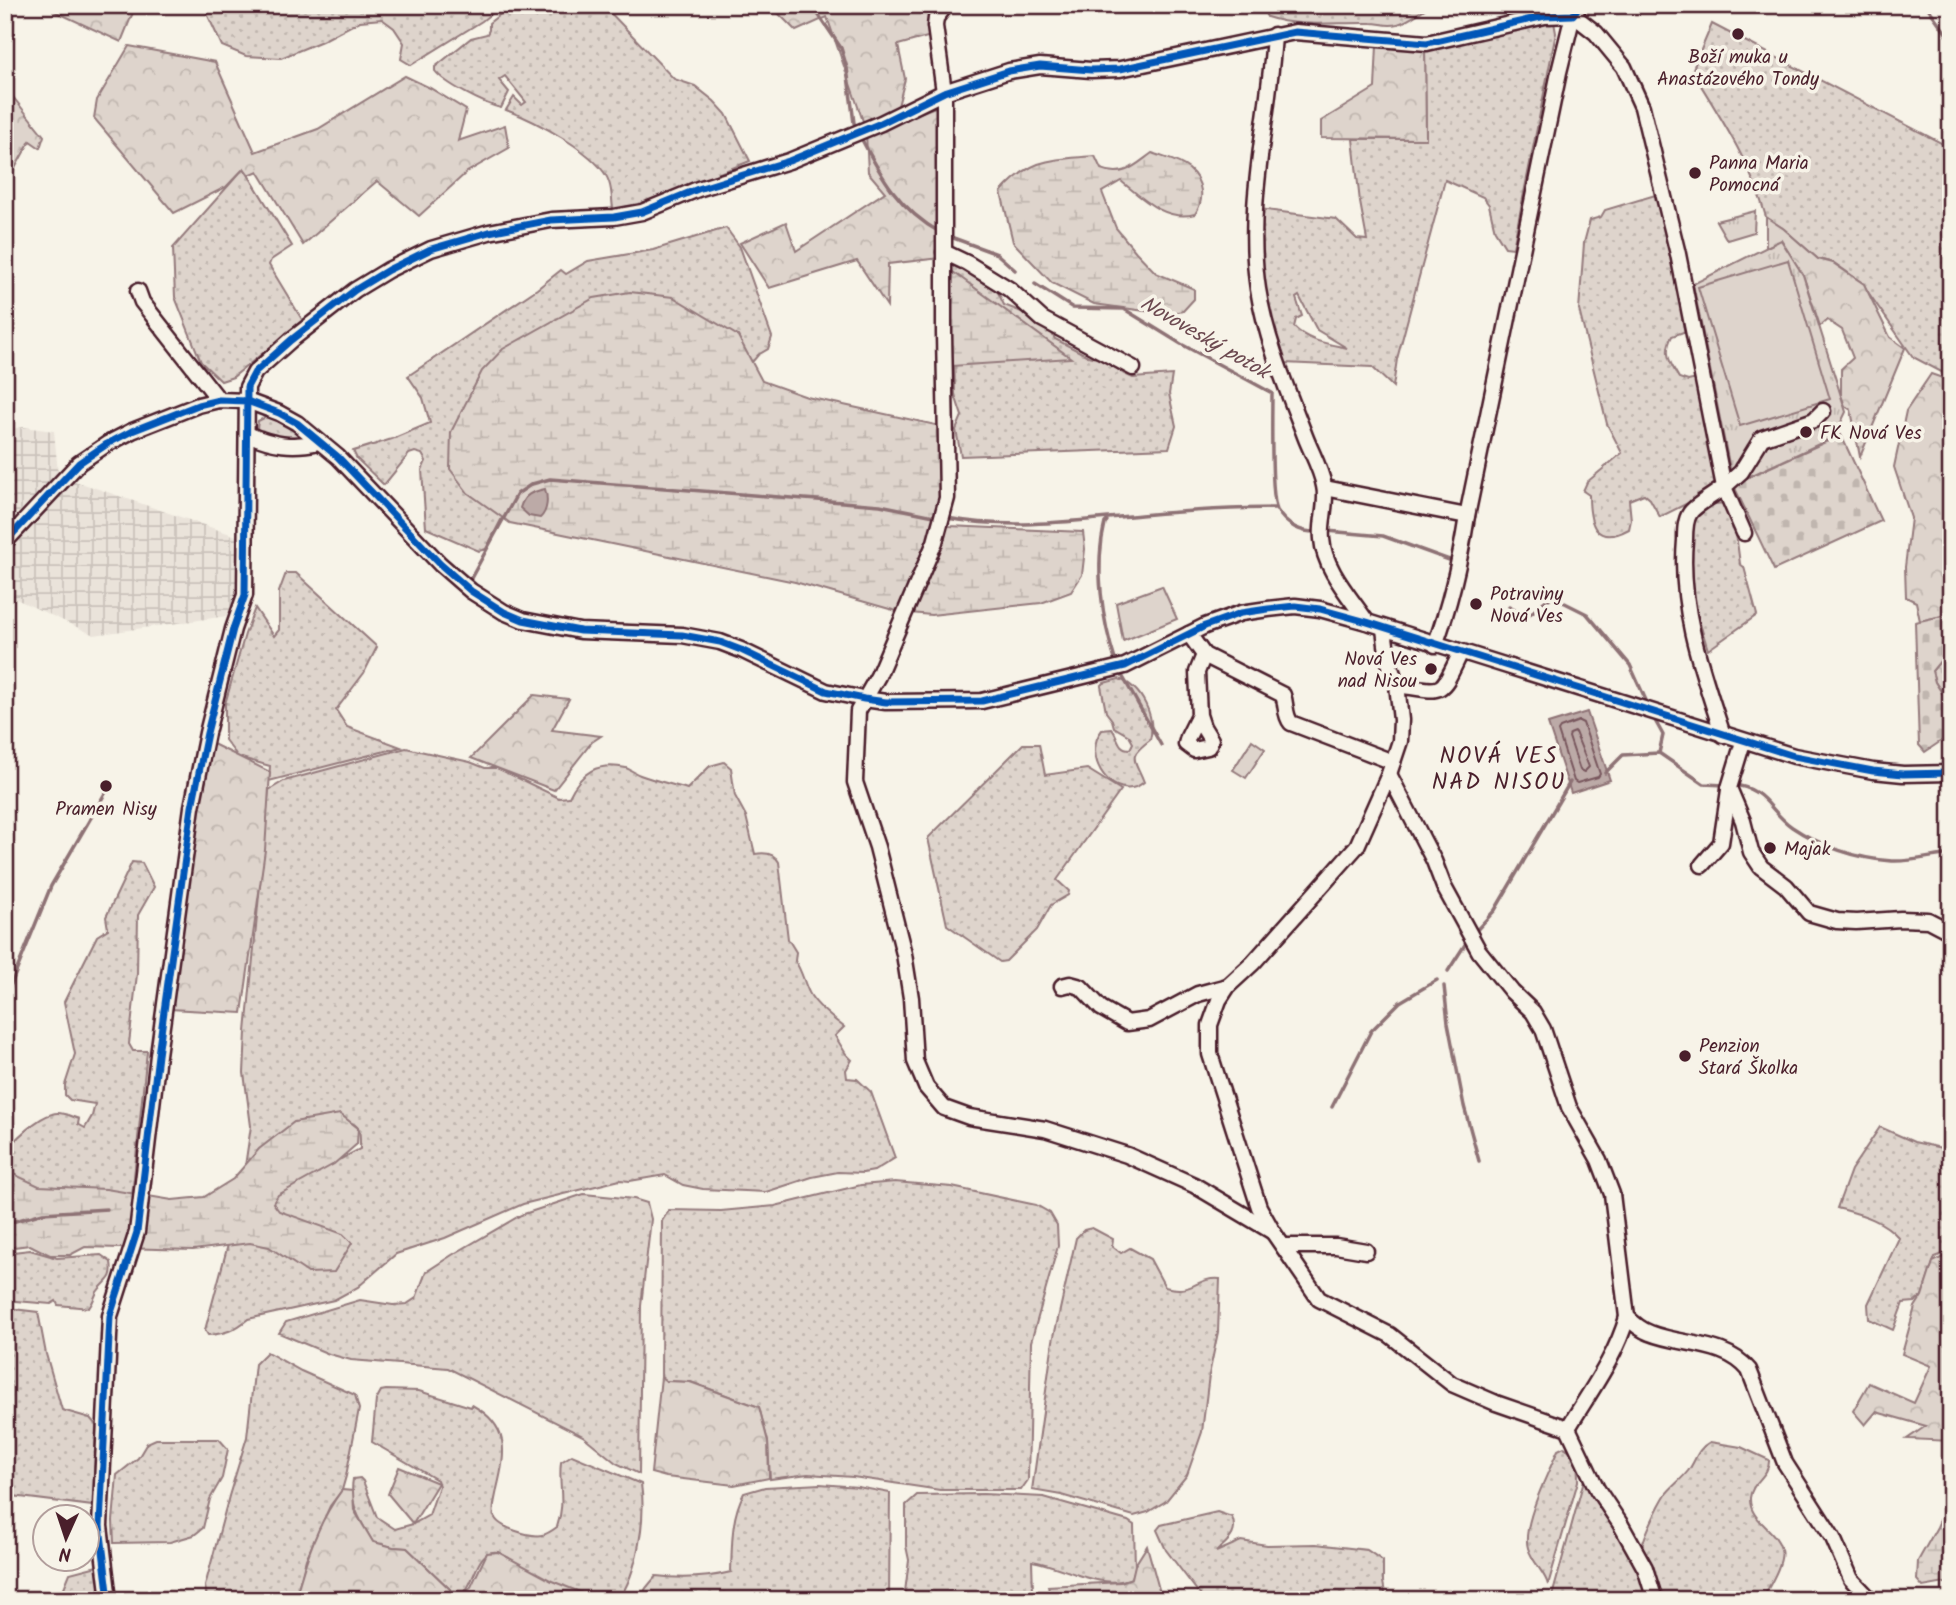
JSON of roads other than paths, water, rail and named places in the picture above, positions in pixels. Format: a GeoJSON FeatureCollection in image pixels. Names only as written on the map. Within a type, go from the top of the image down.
{"type":"FeatureCollection","features":[{"type":"Feature","properties":{"kind":"street"},"geometry":{"type":"LineString","coordinates":[[946,5],[936,19],[935,26],[944,92],[947,498],[935,542],[878,676],[858,711],[855,782],[877,847],[904,954],[911,998],[915,1061],[926,1087],[944,1108],[969,1117],[1045,1129],[1128,1155],[1253,1211],[1285,1246],[1319,1299],[1390,1335],[1452,1384],[1496,1403],[1568,1428],[1597,1489],[1645,1568],[1655,1600]]}},
{"type":"Feature","properties":{"kind":"street"},"geometry":{"type":"LineString","coordinates":[[109,1600],[100,1526],[110,1315],[137,1231],[192,807],[206,733],[233,629],[245,595],[247,387],[255,372],[355,290],[431,249],[489,232],[551,220],[614,217],[642,212],[698,189],[789,161],[881,123],[944,92],[1009,71],[1040,66],[1120,69],[1295,32],[1427,43],[1577,10]]}},
{"type":"Feature","properties":{"kind":"street"},"geometry":{"type":"LineString","coordinates":[[1577,10],[1624,67],[1642,107],[1678,254],[1724,487],[1744,533]]}},
{"type":"Feature","properties":{"kind":"street"},"geometry":{"type":"LineString","coordinates":[[1435,645],[1450,607],[1559,72],[1577,10]]}},
{"type":"Feature","properties":{"kind":"street"},"geometry":{"type":"LineString","coordinates":[[1274,35],[1272,76],[1254,210],[1256,277],[1276,356],[1325,488],[1323,548],[1333,572],[1367,622]]}},
{"type":"Feature","properties":{"kind":"street"},"geometry":{"type":"LineString","coordinates":[[944,252],[1009,289],[1042,319],[1133,368]]}},
{"type":"Feature","properties":{"kind":"street"},"geometry":{"type":"LineString","coordinates":[[138,291],[142,302],[219,400]]}},
{"type":"Feature","properties":{"kind":"street"},"geometry":{"type":"LineString","coordinates":[[5,542],[79,463],[107,444],[198,405],[219,400],[247,401],[297,423],[338,457],[440,564],[471,591],[504,612],[523,620],[580,631],[682,635],[720,642],[827,691],[886,702],[982,701],[1125,666],[1189,634],[1241,613],[1295,606],[1320,609],[1367,622],[1794,756],[1873,771],[1903,774],[1951,773]]}},
{"type":"Feature","properties":{"kind":"street"},"geometry":{"type":"LineString","coordinates":[[1723,735],[1693,644],[1685,591],[1686,527],[1690,513],[1741,472],[1762,438],[1814,420],[1823,411]]}},
{"type":"Feature","properties":{"kind":"street"},"geometry":{"type":"LineString","coordinates":[[247,434],[282,446],[319,442]]}},
{"type":"Feature","properties":{"kind":"street"},"geometry":{"type":"LineString","coordinates":[[1325,488],[1467,516]]}},
{"type":"Feature","properties":{"kind":"street"},"geometry":{"type":"LineString","coordinates":[[1253,1211],[1240,1152],[1210,1054],[1210,1025],[1219,1000],[1228,986],[1253,963],[1357,846],[1400,741],[1401,720],[1397,685],[1388,660],[1384,628]]}},
{"type":"Feature","properties":{"kind":"street"},"geometry":{"type":"LineString","coordinates":[[1189,634],[1204,655],[1283,695],[1285,715],[1291,723],[1391,768],[1444,887],[1479,951],[1512,992],[1533,1012],[1543,1029],[1569,1107],[1599,1160],[1612,1194],[1627,1317],[1612,1355],[1568,1428]]}},
{"type":"Feature","properties":{"kind":"street"},"geometry":{"type":"LineString","coordinates":[[1397,685],[1436,690],[1446,685],[1461,652]]}},
{"type":"Feature","properties":{"kind":"street"},"geometry":{"type":"LineString","coordinates":[[1199,715],[1197,672],[1204,655]]}},
{"type":"Feature","properties":{"kind":"street"},"geometry":{"type":"LineString","coordinates":[[1702,865],[1721,843],[1726,822],[1726,799],[1743,742]]}},
{"type":"Feature","properties":{"kind":"street"},"geometry":{"type":"LineString","coordinates":[[1729,788],[1755,858],[1761,867],[1786,886],[1808,913],[1837,921],[1928,920],[1951,932]]}},
{"type":"Feature","properties":{"kind":"street"},"geometry":{"type":"LineString","coordinates":[[1062,986],[1070,984],[1081,987],[1115,1018],[1127,1023],[1138,1023],[1198,994],[1228,986]]}},
{"type":"Feature","properties":{"kind":"street"},"geometry":{"type":"LineString","coordinates":[[1285,1246],[1336,1246],[1366,1251]]}},
{"type":"Feature","properties":{"kind":"street"},"geometry":{"type":"LineString","coordinates":[[1627,1317],[1651,1334],[1694,1342],[1741,1360],[1749,1370],[1785,1463],[1833,1538],[1851,1578],[1871,1600]]}},
{"type":"Feature","properties":{"kind":"water"},"geometry":{"type":"Polygon","coordinates":[[[545,489],[547,504],[540,518],[529,516],[520,508],[529,494],[545,489]]]}},
{"type":"Feature","properties":{"kind":"water"},"geometry":{"type":"Polygon","coordinates":[[[1587,712],[1610,780],[1571,793],[1548,724],[1587,712]]]}},
{"type":"Feature","properties":{"kind":"waterway","name":"Novoveský potok"},"geometry":{"type":"LineString","coordinates":[[812,5],[841,48],[857,129]]}},
{"type":"Feature","properties":{"kind":"waterway"},"geometry":{"type":"LineString","coordinates":[[1926,5],[1951,40]]}},
{"type":"Feature","properties":{"kind":"waterway","name":"Novoveský potok"},"geometry":{"type":"LineString","coordinates":[[860,136],[902,203],[941,233]]}},
{"type":"Feature","properties":{"kind":"waterway","name":"Novoveský potok"},"geometry":{"type":"LineString","coordinates":[[948,236],[997,254],[1015,270]]}},
{"type":"Feature","properties":{"kind":"waterway","name":"Novoveský potok"},"geometry":{"type":"LineString","coordinates":[[1035,284],[1073,308],[1124,309],[1181,344],[1272,393],[1272,472],[1277,510],[1295,527],[1319,532]]}},
{"type":"Feature","properties":{"kind":"waterway"},"geometry":{"type":"LineString","coordinates":[[470,580],[517,494],[532,484],[550,479],[880,505],[939,517]]}},
{"type":"Feature","properties":{"kind":"waterway"},"geometry":{"type":"LineString","coordinates":[[947,518],[1019,524],[1191,511],[1276,508]]}},
{"type":"Feature","properties":{"kind":"waterway"},"geometry":{"type":"LineString","coordinates":[[1107,521],[1100,557],[1101,593],[1116,663]]}},
{"type":"Feature","properties":{"kind":"waterway","name":"Novoveský potok"},"geometry":{"type":"LineString","coordinates":[[1327,531],[1383,536],[1452,561]]}},
{"type":"Feature","properties":{"kind":"waterway","name":"Novoveský potok"},"geometry":{"type":"LineString","coordinates":[[1509,607],[1526,616],[1553,597],[1587,614],[1630,665],[1649,707]]}},
{"type":"Feature","properties":{"kind":"waterway"},"geometry":{"type":"LineString","coordinates":[[1119,670],[1161,745]]}},
{"type":"Feature","properties":{"kind":"waterway","name":"Novoveský potok"},"geometry":{"type":"LineString","coordinates":[[1653,717],[1663,735],[1659,753],[1704,784],[1725,785]]}},
{"type":"Feature","properties":{"kind":"waterway"},"geometry":{"type":"LineString","coordinates":[[1605,773],[1623,755],[1659,753]]}},
{"type":"Feature","properties":{"kind":"waterway"},"geometry":{"type":"LineString","coordinates":[[1473,934],[1495,910],[1570,782]]}},
{"type":"Feature","properties":{"kind":"waterway","name":"Novoveský potok"},"geometry":{"type":"LineString","coordinates":[[1732,785],[1752,790],[1792,827],[1839,850],[1866,858],[1892,861],[1951,854]]}},
{"type":"Feature","properties":{"kind":"waterway"},"geometry":{"type":"LineString","coordinates":[[5,999],[51,886],[107,790]]}},
{"type":"Feature","properties":{"kind":"waterway"},"geometry":{"type":"LineString","coordinates":[[1448,971],[1468,940]]}},
{"type":"Feature","properties":{"kind":"waterway"},"geometry":{"type":"LineString","coordinates":[[1332,1107],[1371,1031],[1400,1002],[1437,980]]}},
{"type":"Feature","properties":{"kind":"waterway"},"geometry":{"type":"LineString","coordinates":[[1444,986],[1448,1023],[1464,1106],[1479,1161]]}},
{"type":"Feature","properties":{"kind":"waterway"},"geometry":{"type":"LineString","coordinates":[[5,1224],[43,1213],[107,1209]]}},
{"type":"Feature","properties":{"kind":"place","name":"Boží muka u Anastázového Tondy"},"geometry":{"type":"Point","coordinates":[1738,34]}},
{"type":"Feature","properties":{"kind":"place","name":"Panna Maria Pomocná"},"geometry":{"type":"Point","coordinates":[1695,173]}},
{"type":"Feature","properties":{"kind":"place","name":"FK Nová Ves"},"geometry":{"type":"Point","coordinates":[1806,432]}},
{"type":"Feature","properties":{"kind":"place","name":"Potraviny Nová Ves"},"geometry":{"type":"Point","coordinates":[1476,604]}},
{"type":"Feature","properties":{"kind":"place","name":"Nová Ves nad Nisou"},"geometry":{"type":"Point","coordinates":[1431,669]}},
{"type":"Feature","properties":{"kind":"place","name":"Pramen Nisy"},"geometry":{"type":"Point","coordinates":[106,786]}},
{"type":"Feature","properties":{"kind":"place","name":"Majak"},"geometry":{"type":"Point","coordinates":[1770,848]}},
{"type":"Feature","properties":{"kind":"place","name":"Penzion Stará Školka"},"geometry":{"type":"Point","coordinates":[1685,1056]}},
{"type":"Feature","properties":{"kind":"district","name":"NOVÁ VES NAD NISOU"},"geometry":{"type":"Point","coordinates":[1499,768]}}]}
